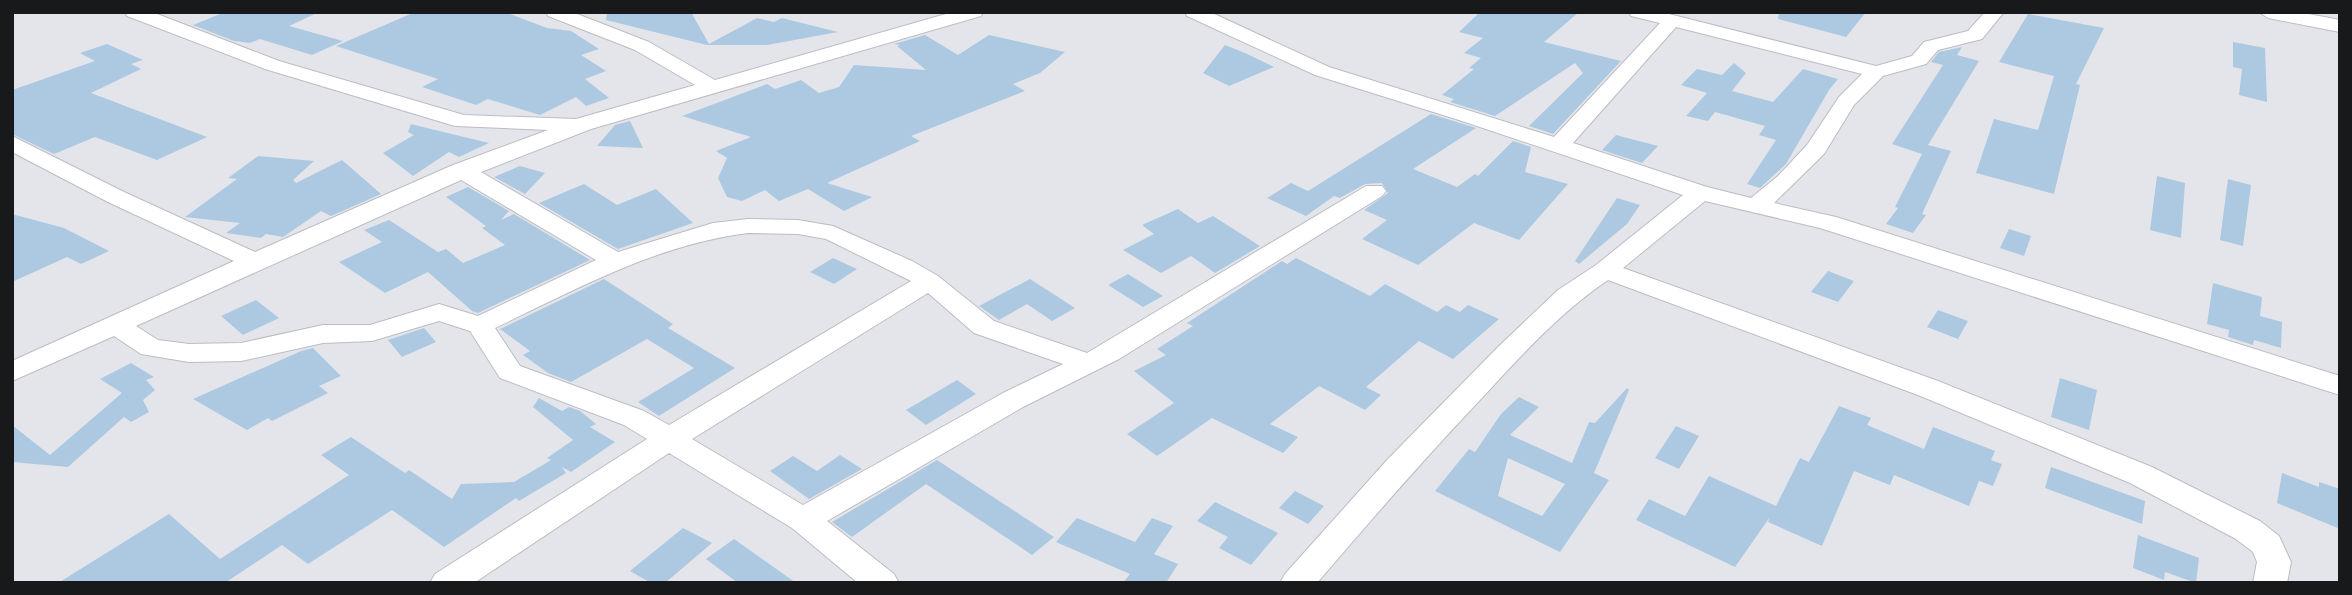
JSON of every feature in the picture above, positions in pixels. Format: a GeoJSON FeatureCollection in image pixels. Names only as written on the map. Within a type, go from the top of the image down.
{"type":"FeatureCollection","features":[{"type":"Feature","properties":{"kind":"street"},"geometry":{"type":"LineString","coordinates":[[134,12],[272,65],[463,121],[583,124]]}},
{"type":"Feature","properties":{"kind":"street"},"geometry":{"type":"LineString","coordinates":[[555,12],[642,46],[714,88]]}},
{"type":"Feature","properties":{"kind":"street"},"geometry":{"type":"LineString","coordinates":[[12,372],[461,170],[583,124],[974,12]]}},
{"type":"Feature","properties":{"kind":"street"},"geometry":{"type":"LineString","coordinates":[[1194,12],[1322,71],[1559,145],[1700,193],[1826,222],[2340,386]]}},
{"type":"Feature","properties":{"kind":"street"},"geometry":{"type":"LineString","coordinates":[[1638,12],[1876,72]]}},
{"type":"Feature","properties":{"kind":"street"},"geometry":{"type":"LineString","coordinates":[[1757,205],[1786,181],[1816,149],[1846,101],[1876,72],[1919,60],[1931,46],[1975,35],[1995,12]]}},
{"type":"Feature","properties":{"kind":"street"},"geometry":{"type":"LineString","coordinates":[[2268,12],[2340,26]]}},
{"type":"Feature","properties":{"kind":"street"},"geometry":{"type":"LineString","coordinates":[[1559,145],[1672,21]]}},
{"type":"Feature","properties":{"kind":"street"},"geometry":{"type":"LineString","coordinates":[[12,143],[116,197],[255,261]]}},
{"type":"Feature","properties":{"kind":"street"},"geometry":{"type":"LineString","coordinates":[[461,170],[615,261]]}},
{"type":"Feature","properties":{"kind":"street"},"geometry":{"type":"LineString","coordinates":[[803,520],[1013,400],[1090,363],[1203,298],[1270,253],[1374,191]]}},
{"type":"Feature","properties":{"kind":"street"},"geometry":{"type":"LineString","coordinates":[[1297,583],[1399,467],[1508,353],[1567,296],[1605,270],[1700,193]]}},
{"type":"Feature","properties":{"kind":"street"},"geometry":{"type":"LineString","coordinates":[[480,325],[615,261],[713,230],[748,226],[798,227],[833,233],[903,266],[929,281],[984,327],[1090,363]]}},
{"type":"Feature","properties":{"kind":"street"},"geometry":{"type":"LineString","coordinates":[[1605,270],[1928,388],[2141,475],[2248,530],[2267,545],[2274,562],[2270,583]]}},
{"type":"Feature","properties":{"kind":"street"},"geometry":{"type":"LineString","coordinates":[[447,583],[669,439],[929,281]]}},
{"type":"Feature","properties":{"kind":"street"},"geometry":{"type":"LineString","coordinates":[[116,325],[151,348],[189,353],[241,352],[323,334],[372,333],[439,312],[480,325],[510,372],[634,418],[803,520],[864,578]]}},
{"type":"Feature","properties":{"kind":"building"},"geometry":{"type":"Polygon","coordinates":[[[225,12],[319,12],[289,26],[343,41],[312,55],[260,39],[250,43],[234,41],[193,25],[225,12]]]}},
{"type":"Feature","properties":{"kind":"building"},"geometry":{"type":"Polygon","coordinates":[[[415,12],[505,12],[547,28],[571,31],[599,49],[581,55],[606,71],[585,79],[609,98],[586,106],[576,97],[540,115],[488,99],[476,105],[422,87],[438,79],[336,46],[415,12]]]}},
{"type":"Feature","properties":{"kind":"building"},"geometry":{"type":"Polygon","coordinates":[[[607,12],[691,12],[709,44],[757,18],[774,22],[782,18],[838,32],[767,45],[707,45],[606,20],[607,12]]]}},
{"type":"Feature","properties":{"kind":"building"},"geometry":{"type":"Polygon","coordinates":[[[1480,12],[1579,12],[1544,42],[1621,61],[1553,134],[1529,126],[1583,73],[1575,63],[1495,116],[1450,102],[1454,99],[1442,95],[1474,69],[1469,68],[1481,58],[1464,53],[1483,38],[1459,32],[1480,12]]]}},
{"type":"Feature","properties":{"kind":"building"},"geometry":{"type":"Polygon","coordinates":[[[1779,12],[1866,12],[1846,37],[1778,19],[1779,12]]]}},
{"type":"Feature","properties":{"kind":"building"},"geometry":{"type":"Polygon","coordinates":[[[2028,14],[2104,28],[2076,84],[2080,85],[2054,194],[1976,173],[1994,119],[2038,130],[2054,76],[1999,62],[2028,14]]]}},
{"type":"Feature","properties":{"kind":"building"},"geometry":{"type":"Polygon","coordinates":[[[925,35],[958,55],[989,35],[1065,52],[1040,73],[1013,84],[1025,91],[911,136],[920,141],[827,183],[872,197],[844,211],[808,189],[779,201],[765,190],[742,201],[727,197],[718,178],[727,158],[716,151],[751,137],[682,116],[767,84],[775,89],[801,80],[819,93],[839,87],[854,65],[926,70],[897,46],[900,45],[894,44],[925,35]]]}},
{"type":"Feature","properties":{"kind":"building"},"geometry":{"type":"Polygon","coordinates":[[[2233,42],[2265,48],[2267,102],[2239,95],[2242,69],[2233,67],[2233,42]]]}},
{"type":"Feature","properties":{"kind":"building"},"geometry":{"type":"Polygon","coordinates":[[[107,44],[143,60],[131,64],[141,69],[91,93],[207,137],[157,160],[95,137],[54,154],[12,134],[12,90],[95,61],[80,53],[107,44]]]}},
{"type":"Feature","properties":{"kind":"building"},"geometry":{"type":"Polygon","coordinates":[[[1225,45],[1274,67],[1229,86],[1203,73],[1225,45]]]}},
{"type":"Feature","properties":{"kind":"building"},"geometry":{"type":"Polygon","coordinates":[[[1962,47],[1957,55],[1979,61],[1928,145],[1951,151],[1922,214],[1926,215],[1913,233],[1886,224],[1898,208],[1895,207],[1922,154],[1892,144],[1943,65],[1931,62],[1939,52],[1962,47]]]}},
{"type":"Feature","properties":{"kind":"building"},"geometry":{"type":"Polygon","coordinates":[[[1734,63],[1746,73],[1732,91],[1773,102],[1803,69],[1838,79],[1786,164],[1760,188],[1747,184],[1776,140],[1759,135],[1765,126],[1715,112],[1708,121],[1686,116],[1707,93],[1681,85],[1697,69],[1722,75],[1734,63]]]}},
{"type":"Feature","properties":{"kind":"building"},"geometry":{"type":"Polygon","coordinates":[[[1431,114],[1476,128],[1413,169],[1457,187],[1475,174],[1478,176],[1513,141],[1531,147],[1525,172],[1568,184],[1519,240],[1474,223],[1418,265],[1362,239],[1387,220],[1364,210],[1388,193],[1382,183],[1365,184],[1340,198],[1334,196],[1306,216],[1267,198],[1291,183],[1308,191],[1431,114]]]}},
{"type":"Feature","properties":{"kind":"building"},"geometry":{"type":"Polygon","coordinates":[[[630,121],[643,148],[597,146],[615,125],[630,121]]]}},
{"type":"Feature","properties":{"kind":"building"},"geometry":{"type":"Polygon","coordinates":[[[411,124],[489,143],[459,157],[449,152],[413,176],[383,153],[414,135],[408,132],[411,124]]]}},
{"type":"Feature","properties":{"kind":"building"},"geometry":{"type":"Polygon","coordinates":[[[1616,135],[1658,146],[1642,163],[1602,150],[1616,135]]]}},
{"type":"Feature","properties":{"kind":"building"},"geometry":{"type":"Polygon","coordinates":[[[258,156],[314,161],[293,180],[296,183],[342,160],[381,194],[331,216],[321,211],[283,237],[266,234],[261,238],[226,233],[240,223],[185,217],[237,179],[228,178],[258,156]]]}},
{"type":"Feature","properties":{"kind":"building"},"geometry":{"type":"Polygon","coordinates":[[[520,166],[545,173],[525,194],[494,177],[520,166]]]}},
{"type":"Feature","properties":{"kind":"building"},"geometry":{"type":"Polygon","coordinates":[[[2157,176],[2185,183],[2181,238],[2150,230],[2157,176]]]}},
{"type":"Feature","properties":{"kind":"building"},"geometry":{"type":"Polygon","coordinates":[[[2228,179],[2251,185],[2243,246],[2220,240],[2228,179]]]}},
{"type":"Feature","properties":{"kind":"building"},"geometry":{"type":"Polygon","coordinates":[[[584,184],[617,205],[656,189],[693,223],[618,249],[539,203],[584,184]]]}},
{"type":"Feature","properties":{"kind":"building"},"geometry":{"type":"Polygon","coordinates":[[[468,187],[509,211],[501,220],[514,214],[590,260],[478,313],[472,311],[428,272],[385,293],[339,262],[382,242],[364,230],[389,220],[438,252],[446,249],[463,263],[505,245],[482,228],[486,226],[446,197],[468,187]]]}},
{"type":"Feature","properties":{"kind":"building"},"geometry":{"type":"Polygon","coordinates":[[[1617,198],[1640,205],[1627,224],[1579,264],[1575,261],[1617,198]]]}},
{"type":"Feature","properties":{"kind":"building"},"geometry":{"type":"Polygon","coordinates":[[[1178,209],[1198,223],[1213,216],[1260,246],[1215,273],[1191,256],[1161,273],[1123,250],[1154,234],[1142,225],[1178,209]]]}},
{"type":"Feature","properties":{"kind":"building"},"geometry":{"type":"Polygon","coordinates":[[[12,214],[64,228],[109,251],[81,264],[67,257],[12,282],[12,214]]]}},
{"type":"Feature","properties":{"kind":"building"},"geometry":{"type":"Polygon","coordinates":[[[2009,229],[2031,236],[2024,256],[2000,248],[2009,229]]]}},
{"type":"Feature","properties":{"kind":"building"},"geometry":{"type":"Polygon","coordinates":[[[833,258],[857,269],[834,284],[810,272],[833,258]]]}},
{"type":"Feature","properties":{"kind":"building"},"geometry":{"type":"Polygon","coordinates":[[[1296,258],[1370,296],[1385,284],[1437,312],[1446,305],[1460,312],[1468,305],[1499,319],[1453,359],[1419,341],[1366,387],[1381,395],[1365,410],[1319,386],[1270,424],[1298,437],[1283,453],[1212,418],[1157,456],[1127,434],[1174,403],[1134,371],[1166,355],[1157,349],[1193,326],[1187,323],[1282,261],[1287,264],[1296,258]]]}},
{"type":"Feature","properties":{"kind":"building"},"geometry":{"type":"Polygon","coordinates":[[[1828,271],[1854,281],[1838,302],[1811,292],[1828,271]]]}},
{"type":"Feature","properties":{"kind":"building"},"geometry":{"type":"Polygon","coordinates":[[[1128,274],[1163,296],[1143,307],[1108,285],[1128,274]]]}},
{"type":"Feature","properties":{"kind":"building"},"geometry":{"type":"Polygon","coordinates":[[[604,279],[673,324],[668,328],[735,368],[659,416],[638,402],[694,368],[647,339],[571,382],[548,373],[523,355],[530,351],[500,329],[604,279]]]}},
{"type":"Feature","properties":{"kind":"building"},"geometry":{"type":"Polygon","coordinates":[[[1030,279],[1075,308],[1052,321],[1027,304],[999,320],[979,306],[1030,279]]]}},
{"type":"Feature","properties":{"kind":"building"},"geometry":{"type":"Polygon","coordinates":[[[2213,283],[2262,297],[2260,316],[2282,322],[2281,348],[2254,340],[2253,345],[2228,337],[2229,330],[2207,324],[2213,283]]]}},
{"type":"Feature","properties":{"kind":"building"},"geometry":{"type":"Polygon","coordinates":[[[256,300],[279,318],[243,335],[221,316],[256,300]]]}},
{"type":"Feature","properties":{"kind":"building"},"geometry":{"type":"Polygon","coordinates":[[[1938,310],[1968,321],[1958,339],[1927,327],[1938,310]]]}},
{"type":"Feature","properties":{"kind":"building"},"geometry":{"type":"Polygon","coordinates":[[[424,328],[436,342],[402,357],[388,340],[424,328]]]}},
{"type":"Feature","properties":{"kind":"building"},"geometry":{"type":"Polygon","coordinates":[[[313,348],[341,376],[319,386],[328,393],[272,421],[268,418],[247,430],[193,399],[301,351],[313,348]]]}},
{"type":"Feature","properties":{"kind":"building"},"geometry":{"type":"Polygon","coordinates":[[[131,363],[154,377],[146,380],[155,390],[143,400],[149,412],[131,422],[124,417],[68,467],[12,462],[12,425],[50,455],[122,393],[100,379],[131,363]]]}},
{"type":"Feature","properties":{"kind":"building"},"geometry":{"type":"Polygon","coordinates":[[[2060,378],[2097,390],[2089,430],[2051,417],[2060,378]]]}},
{"type":"Feature","properties":{"kind":"building"},"geometry":{"type":"Polygon","coordinates":[[[957,380],[976,394],[926,425],[906,410],[957,380]]]}},
{"type":"Feature","properties":{"kind":"building"},"geometry":{"type":"Polygon","coordinates":[[[1627,388],[1629,390],[1594,473],[1609,480],[1560,552],[1435,491],[1469,449],[1475,452],[1501,414],[1519,397],[1539,407],[1510,435],[1572,463],[1589,422],[1595,423],[1627,388]],[[1508,458],[1498,496],[1542,516],[1565,484],[1508,458]]]}},
{"type":"Feature","properties":{"kind":"building"},"geometry":{"type":"Polygon","coordinates":[[[539,398],[562,411],[569,407],[580,411],[596,424],[590,427],[615,442],[571,472],[562,467],[566,473],[519,501],[516,498],[444,547],[392,510],[308,564],[282,545],[225,583],[58,583],[169,514],[220,559],[349,475],[321,455],[351,437],[405,473],[409,470],[452,499],[461,484],[514,482],[551,460],[547,458],[573,440],[533,407],[539,398]]]}},
{"type":"Feature","properties":{"kind":"building"},"geometry":{"type":"Polygon","coordinates":[[[1839,406],[1871,418],[1867,425],[1924,449],[1933,427],[1995,451],[1991,460],[2002,464],[1993,486],[1979,481],[1969,506],[1894,475],[1890,485],[1854,471],[1822,546],[1768,522],[1770,517],[1735,567],[1636,520],[1649,499],[1685,516],[1709,476],[1776,506],[1800,458],[1809,462],[1839,406]]]}},
{"type":"Feature","properties":{"kind":"building"},"geometry":{"type":"Polygon","coordinates":[[[1676,426],[1699,436],[1679,469],[1655,458],[1676,426]]]}},
{"type":"Feature","properties":{"kind":"building"},"geometry":{"type":"Polygon","coordinates":[[[840,455],[862,469],[809,499],[770,471],[793,456],[817,471],[840,455]]]}},
{"type":"Feature","properties":{"kind":"building"},"geometry":{"type":"Polygon","coordinates":[[[937,460],[1054,537],[1032,555],[926,484],[852,537],[832,522],[937,460]]]}},
{"type":"Feature","properties":{"kind":"building"},"geometry":{"type":"Polygon","coordinates":[[[2051,467],[2145,501],[2142,524],[2045,488],[2051,467]]]}},
{"type":"Feature","properties":{"kind":"building"},"geometry":{"type":"Polygon","coordinates":[[[2282,473],[2319,487],[2319,482],[2340,489],[2340,529],[2277,503],[2282,473]]]}},
{"type":"Feature","properties":{"kind":"building"},"geometry":{"type":"Polygon","coordinates":[[[1295,491],[1324,506],[1308,524],[1279,508],[1295,491]]]}},
{"type":"Feature","properties":{"kind":"building"},"geometry":{"type":"Polygon","coordinates":[[[1215,502],[1278,533],[1251,565],[1219,548],[1228,537],[1197,521],[1215,502]]]}},
{"type":"Feature","properties":{"kind":"building"},"geometry":{"type":"Polygon","coordinates":[[[1077,518],[1135,542],[1152,518],[1173,526],[1154,554],[1178,564],[1166,583],[1123,583],[1130,574],[1056,542],[1077,518]]]}},
{"type":"Feature","properties":{"kind":"building"},"geometry":{"type":"Polygon","coordinates":[[[683,528],[712,543],[665,583],[651,583],[630,571],[683,528]]]}},
{"type":"Feature","properties":{"kind":"building"},"geometry":{"type":"Polygon","coordinates":[[[2138,535],[2199,558],[2196,583],[2165,572],[2164,580],[2133,568],[2138,535]]]}},
{"type":"Feature","properties":{"kind":"building"},"geometry":{"type":"Polygon","coordinates":[[[734,539],[796,583],[738,583],[706,559],[734,539]]]}}]}
